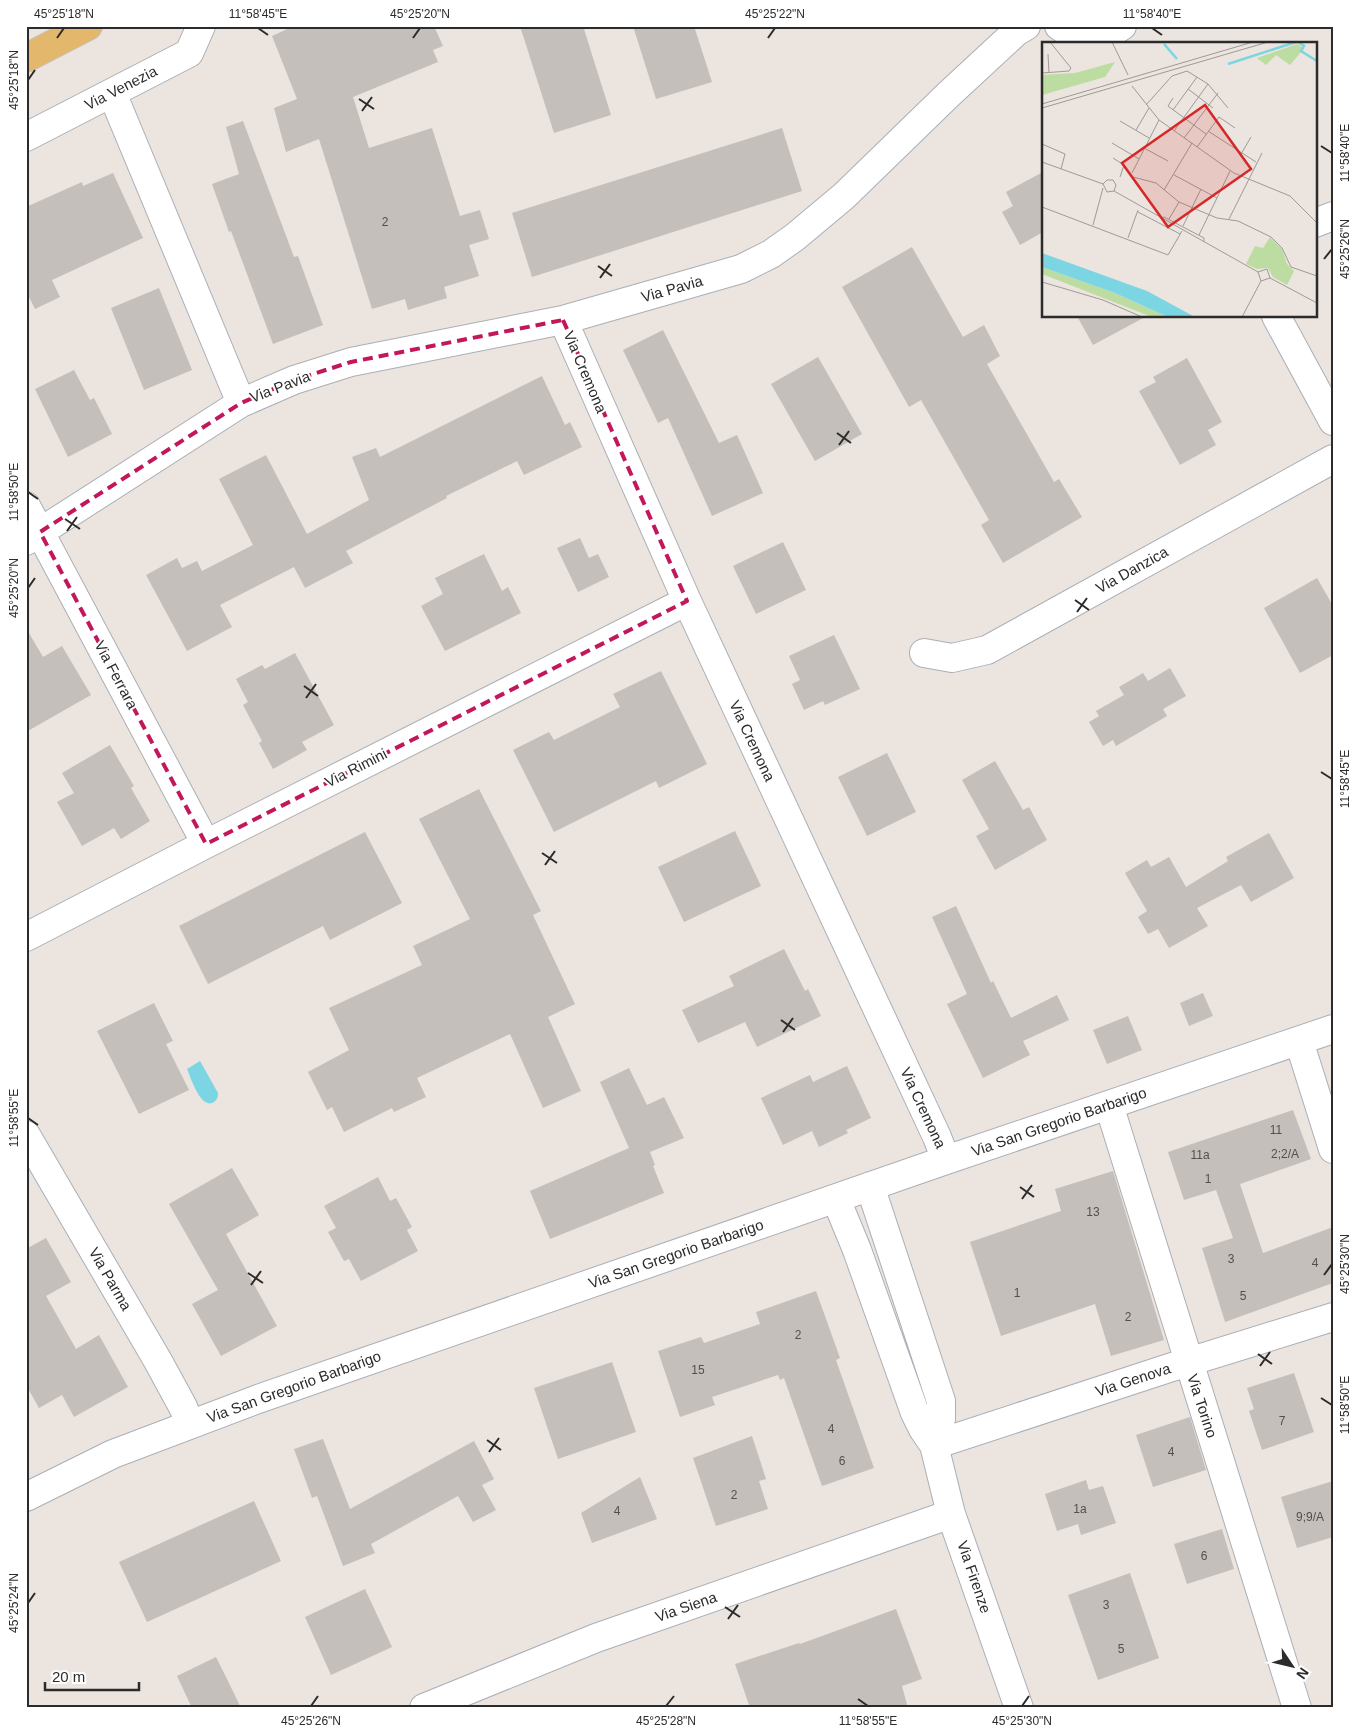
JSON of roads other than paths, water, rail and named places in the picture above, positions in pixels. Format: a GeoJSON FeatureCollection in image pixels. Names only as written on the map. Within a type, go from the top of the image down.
{"type":"FeatureCollection","features":[{"type":"Feature","properties":{"kind":"main road"},"geometry":{"type":"LineString","coordinates":[[26,58],[88,26]]}},
{"type":"Feature","properties":{"kind":"street","name":"Via Venezia"},"geometry":{"type":"LineString","coordinates":[[26,137],[189,53],[201,26]]}},
{"type":"Feature","properties":{"kind":"street","name":"Via Pavia"},"geometry":{"type":"LineString","coordinates":[[33,536],[241,403],[294,380],[351,362],[562,320],[741,269],[771,254],[795,237],[844,196],[949,94],[1016,32],[1026,26]]}},
{"type":"Feature","properties":{"kind":"street"},"geometry":{"type":"LineString","coordinates":[[1059,26],[1069,34],[1082,39],[1097,39],[1117,35]]}},
{"type":"Feature","properties":{"kind":"street","name":"Via Pavia"},"geometry":{"type":"LineString","coordinates":[[112,93],[241,403]]}},
{"type":"Feature","properties":{"kind":"street"},"geometry":{"type":"LineString","coordinates":[[1316,223],[1333,216]]}},
{"type":"Feature","properties":{"kind":"street"},"geometry":{"type":"LineString","coordinates":[[1277,318],[1333,421]]}},
{"type":"Feature","properties":{"kind":"street","name":"Via Cremona"},"geometry":{"type":"LineString","coordinates":[[562,320],[687,601],[937,1137],[946,1160]]}},
{"type":"Feature","properties":{"kind":"street","name":"Via Danzica"},"geometry":{"type":"LineString","coordinates":[[924,653],[952,658],[987,650],[1333,459]]}},
{"type":"Feature","properties":{"kind":"street","name":"Via Ferrara"},"geometry":{"type":"LineString","coordinates":[[26,506],[33,536],[206,844]]}},
{"type":"Feature","properties":{"kind":"street","name":"Via Rimini"},"geometry":{"type":"LineString","coordinates":[[26,937],[687,601]]}},
{"type":"Feature","properties":{"kind":"street","name":"Via San Gregorio Barbarigo"},"geometry":{"type":"LineString","coordinates":[[26,1497],[113,1454],[258,1398],[870,1186],[1333,1029]]}},
{"type":"Feature","properties":{"kind":"street"},"geometry":{"type":"LineString","coordinates":[[1299,1040],[1333,1149]]}},
{"type":"Feature","properties":{"kind":"street","name":"Via Torino"},"geometry":{"type":"LineString","coordinates":[[1109,1105],[1297,1708]]}},
{"type":"Feature","properties":{"kind":"street","name":"Via Parma"},"geometry":{"type":"LineString","coordinates":[[26,1135],[158,1361],[190,1424]]}},
{"type":"Feature","properties":{"kind":"street","name":"Via Firenze"},"geometry":{"type":"LineString","coordinates":[[870,1186],[941,1401],[941,1419],[934,1445]]}},
{"type":"Feature","properties":{"kind":"street","name":"Via Firenze"},"geometry":{"type":"LineString","coordinates":[[836,1199],[857,1250],[915,1413],[934,1445],[951,1514],[1019,1708]]}},
{"type":"Feature","properties":{"kind":"street","name":"Via Genova"},"geometry":{"type":"LineString","coordinates":[[934,1445],[1333,1317]]}},
{"type":"Feature","properties":{"kind":"street","name":"Via Siena"},"geometry":{"type":"LineString","coordinates":[[424,1708],[596,1638],[951,1514]]}},
{"type":"Feature","properties":{"kind":"water"},"geometry":{"type":"Polygon","coordinates":[[[200,1061],[218,1093],[217,1099],[212,1103],[204,1101],[200,1096],[187,1069],[200,1061]]]}}]}
